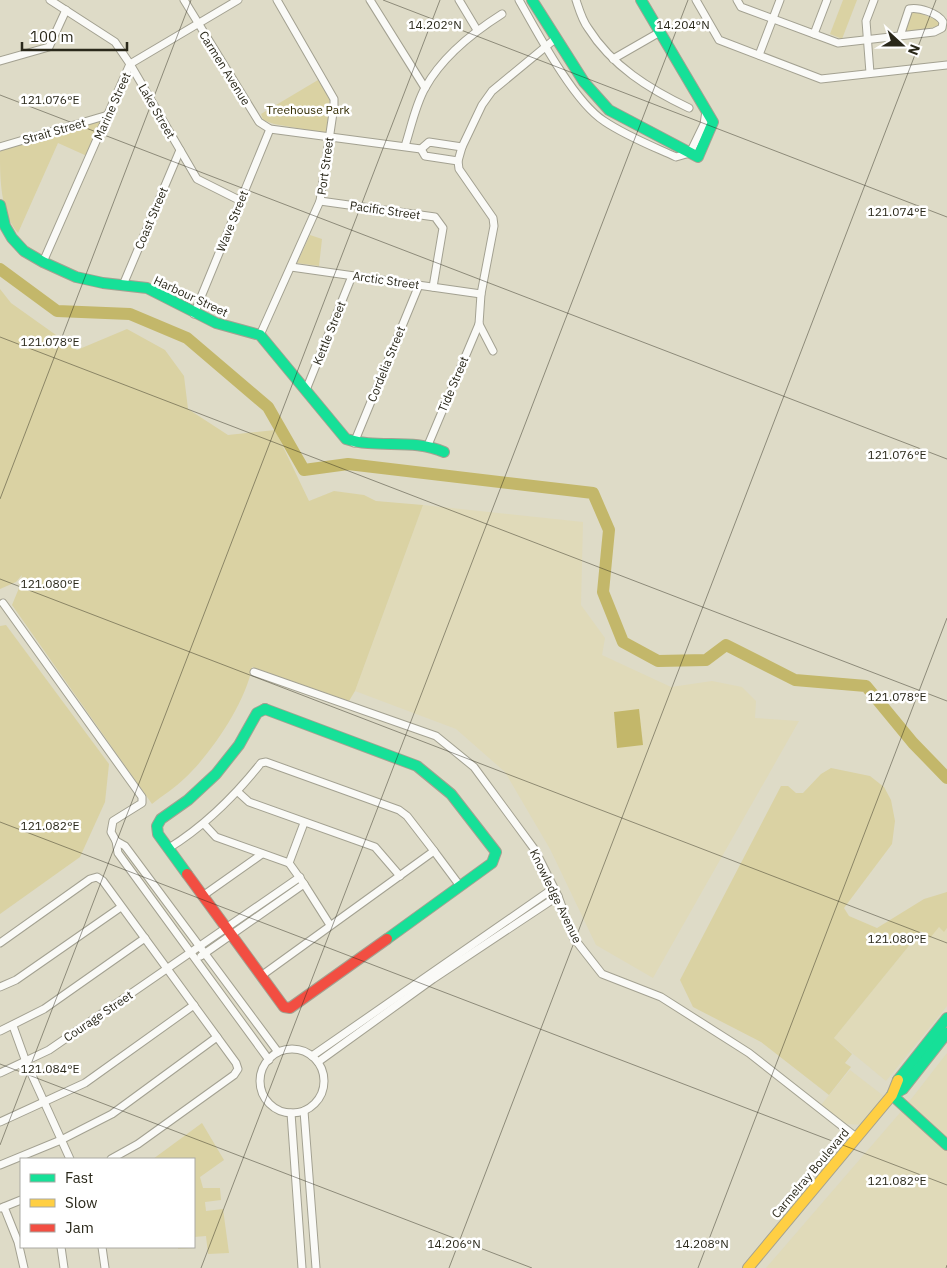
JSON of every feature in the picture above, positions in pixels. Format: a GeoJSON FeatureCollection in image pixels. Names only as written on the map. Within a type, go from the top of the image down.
{"type":"FeatureCollection","features":[{"type":"Feature","properties":{"kind":"street","name":"Lake Street"},"geometry":{"type":"LineString","coordinates":[[50,0],[115,42],[130,64],[197,179],[241,200]]}},
{"type":"Feature","properties":{"kind":"street","name":"Carmen Avenue"},"geometry":{"type":"LineString","coordinates":[[184,0],[259,122],[270,129]]}},
{"type":"Feature","properties":{"kind":"street","name":"Marine Street"},"geometry":{"type":"LineString","coordinates":[[43,262],[130,64],[238,0]]}},
{"type":"Feature","properties":{"kind":"street","name":"Port Street"},"geometry":{"type":"LineString","coordinates":[[260,335],[320,201],[334,99],[277,0]]}},
{"type":"Feature","properties":{"kind":"street"},"geometry":{"type":"LineString","coordinates":[[370,0],[425,88]]}},
{"type":"Feature","properties":{"kind":"street"},"geometry":{"type":"LineString","coordinates":[[459,0],[476,30]]}},
{"type":"Feature","properties":{"kind":"street"},"geometry":{"type":"LineString","coordinates":[[519,0],[546,47],[577,93],[603,121],[676,157],[694,155]]}},
{"type":"Feature","properties":{"kind":"street"},"geometry":{"type":"LineString","coordinates":[[532,0],[554,39],[584,82],[609,110],[694,155]]}},
{"type":"Feature","properties":{"kind":"street"},"geometry":{"type":"LineString","coordinates":[[576,0],[587,28],[614,59],[650,89],[688,108]]}},
{"type":"Feature","properties":{"kind":"street"},"geometry":{"type":"LineString","coordinates":[[641,0],[713,122],[694,155]]}},
{"type":"Feature","properties":{"kind":"street"},"geometry":{"type":"LineString","coordinates":[[696,0],[719,40],[821,79],[947,65]]}},
{"type":"Feature","properties":{"kind":"street"},"geometry":{"type":"LineString","coordinates":[[737,0],[741,7],[838,43],[867,40],[900,36],[939,31],[943,22],[940,17],[925,11],[909,9],[900,36]]}},
{"type":"Feature","properties":{"kind":"street"},"geometry":{"type":"LineString","coordinates":[[759,55],[780,0]]}},
{"type":"Feature","properties":{"kind":"street"},"geometry":{"type":"LineString","coordinates":[[814,34],[827,0]]}},
{"type":"Feature","properties":{"kind":"street"},"geometry":{"type":"LineString","coordinates":[[870,74],[866,21],[874,0]]}},
{"type":"Feature","properties":{"kind":"street"},"geometry":{"type":"LineString","coordinates":[[0,61],[49,47],[66,10]]}},
{"type":"Feature","properties":{"kind":"street"},"geometry":{"type":"LineString","coordinates":[[405,146],[425,88],[459,46],[476,30],[502,14]]}},
{"type":"Feature","properties":{"kind":"street"},"geometry":{"type":"LineString","coordinates":[[614,59],[660,32]]}},
{"type":"Feature","properties":{"kind":"street"},"geometry":{"type":"LineString","coordinates":[[493,351],[479,324],[481,294],[494,226],[493,218],[459,169],[458,161],[462,147],[482,105],[492,92],[554,39]]}},
{"type":"Feature","properties":{"kind":"street","name":"Strait Street"},"geometry":{"type":"LineString","coordinates":[[0,147],[108,115]]}},
{"type":"Feature","properties":{"kind":"street"},"geometry":{"type":"LineString","coordinates":[[270,129],[421,148],[430,142],[462,147]]}},
{"type":"Feature","properties":{"kind":"street","name":"Wave Street"},"geometry":{"type":"LineString","coordinates":[[194,314],[270,129]]}},
{"type":"Feature","properties":{"kind":"street"},"geometry":{"type":"LineString","coordinates":[[421,148],[425,156],[458,161]]}},
{"type":"Feature","properties":{"kind":"street","name":"Coast Street"},"geometry":{"type":"LineString","coordinates":[[123,285],[180,150]]}},
{"type":"Feature","properties":{"kind":"street","name":"Pacific Street"},"geometry":{"type":"LineString","coordinates":[[320,201],[435,217],[443,228],[433,287]]}},
{"type":"Feature","properties":{"kind":"street","name":"Harbour Street"},"geometry":{"type":"LineString","coordinates":[[0,205],[5,226],[12,238],[24,251],[43,262],[76,276],[147,288],[194,314],[227,327],[260,335]]}},
{"type":"Feature","properties":{"kind":"street","name":"Arctic Street"},"geometry":{"type":"LineString","coordinates":[[290,267],[481,294]]}},
{"type":"Feature","properties":{"kind":"street","name":"Kettle Street"},"geometry":{"type":"LineString","coordinates":[[306,390],[352,276]]}},
{"type":"Feature","properties":{"kind":"street","name":"Cordelia Street"},"geometry":{"type":"LineString","coordinates":[[354,443],[419,285]]}},
{"type":"Feature","properties":{"kind":"street","name":"Tide Street"},"geometry":{"type":"LineString","coordinates":[[428,445],[479,324]]}},
{"type":"Feature","properties":{"kind":"street"},"geometry":{"type":"LineString","coordinates":[[260,335],[346,439],[354,443],[428,445],[444,452]]}},
{"type":"Feature","properties":{"kind":"street"},"geometry":{"type":"LineString","coordinates":[[3,603],[142,797],[142,803],[113,821],[111,832],[116,841],[118,853],[195,956],[269,1060]]}},
{"type":"Feature","properties":{"kind":"street","name":"Knowledge Avenue"},"geometry":{"type":"LineString","coordinates":[[254,672],[436,736],[474,766],[535,850],[558,896],[573,937],[602,974],[661,997],[749,1053],[856,1137]]}},
{"type":"Feature","properties":{"kind":"street"},"geometry":{"type":"LineString","coordinates":[[265,709],[417,766],[445,786],[496,852],[492,863],[290,1008],[284,1007],[169,848],[158,834],[157,826],[161,818],[188,800],[216,774],[239,745],[257,713],[265,709]]}},
{"type":"Feature","properties":{"kind":"street"},"geometry":{"type":"LineString","coordinates":[[169,848],[204,824],[238,792],[261,763],[266,762],[399,810],[407,816],[460,886]]}},
{"type":"Feature","properties":{"kind":"street"},"geometry":{"type":"LineString","coordinates":[[238,792],[249,802],[375,848],[400,876]]}},
{"type":"Feature","properties":{"kind":"street"},"geometry":{"type":"LineString","coordinates":[[289,863],[304,823]]}},
{"type":"Feature","properties":{"kind":"street"},"geometry":{"type":"LineString","coordinates":[[204,824],[216,837],[289,863],[330,925]]}},
{"type":"Feature","properties":{"kind":"street"},"geometry":{"type":"LineString","coordinates":[[116,841],[125,846],[278,1052]]}},
{"type":"Feature","properties":{"kind":"street"},"geometry":{"type":"LineString","coordinates":[[261,976],[434,851]]}},
{"type":"Feature","properties":{"kind":"street"},"geometry":{"type":"LineString","coordinates":[[204,895],[262,854]]}},
{"type":"Feature","properties":{"kind":"street"},"geometry":{"type":"LineString","coordinates":[[0,943],[90,878],[97,877],[103,880],[236,1063],[238,1069],[234,1075],[138,1144],[113,1158]]}},
{"type":"Feature","properties":{"kind":"street","name":"Courage Street"},"geometry":{"type":"LineString","coordinates":[[0,1073],[49,1050],[168,968],[195,956],[302,880]]}},
{"type":"Feature","properties":{"kind":"street"},"geometry":{"type":"LineString","coordinates":[[312,1056],[554,888]]}},
{"type":"Feature","properties":{"kind":"street"},"geometry":{"type":"LineString","coordinates":[[318,1062],[433,979],[558,896]]}},
{"type":"Feature","properties":{"kind":"street"},"geometry":{"type":"LineString","coordinates":[[0,987],[16,980],[121,907]]}},
{"type":"Feature","properties":{"kind":"street"},"geometry":{"type":"LineString","coordinates":[[0,1031],[44,1010],[145,938]]}},
{"type":"Feature","properties":{"kind":"street"},"geometry":{"type":"LineString","coordinates":[[0,1122],[46,1103],[85,1083],[194,1005]]}},
{"type":"Feature","properties":{"kind":"street","name":"Carmelray Boulevard"},"geometry":{"type":"LineString","coordinates":[[892,1095],[895,1083],[947,1018]]}},
{"type":"Feature","properties":{"kind":"street"},"geometry":{"type":"LineString","coordinates":[[13,1026],[26,1062],[70,1158]]}},
{"type":"Feature","properties":{"kind":"street","name":"Carmelray Boulevard"},"geometry":{"type":"LineString","coordinates":[[748,1268],[892,1095],[903,1089],[947,1033]]}},
{"type":"Feature","properties":{"kind":"street"},"geometry":{"type":"LineString","coordinates":[[0,1165],[61,1140],[112,1114],[217,1037]]}},
{"type":"Feature","properties":{"kind":"street"},"geometry":{"type":"LineString","coordinates":[[290,1049],[301,1050],[312,1056],[318,1062],[323,1072],[323,1090],[314,1105],[304,1111],[291,1113],[279,1111],[270,1104],[263,1094],[260,1082],[262,1070],[278,1052],[290,1049]]}},
{"type":"Feature","properties":{"kind":"street"},"geometry":{"type":"LineString","coordinates":[[892,1095],[947,1145]]}},
{"type":"Feature","properties":{"kind":"street"},"geometry":{"type":"LineString","coordinates":[[304,1111],[316,1268]]}},
{"type":"Feature","properties":{"kind":"street"},"geometry":{"type":"LineString","coordinates":[[291,1113],[302,1268]]}},
{"type":"Feature","properties":{"kind":"street"},"geometry":{"type":"LineString","coordinates":[[297,1198],[311,1197]]}},
{"type":"Feature","properties":{"kind":"street"},"geometry":{"type":"LineString","coordinates":[[20,1200],[2,1208],[18,1242],[24,1268]]}},
{"type":"Feature","properties":{"kind":"street"},"geometry":{"type":"LineString","coordinates":[[299,1226],[313,1224]]}},
{"type":"Feature","properties":{"kind":"street"},"geometry":{"type":"LineString","coordinates":[[61,1248],[64,1268]]}},
{"type":"Feature","properties":{"kind":"street"},"geometry":{"type":"LineString","coordinates":[[102,1248],[105,1268]]}},
{"type":"Feature","properties":{"kind":"shaded area"},"geometry":{"type":"Polygon","coordinates":[[[423,505],[583,522],[581,605],[605,638],[602,655],[671,687],[712,681],[742,687],[756,701],[755,718],[799,721],[653,978],[596,945],[550,849],[505,772],[456,729],[355,691],[423,505]]]}},
{"type":"Feature","properties":{"kind":"shaded area"},"geometry":{"type":"Polygon","coordinates":[[[639,709],[643,745],[617,748],[614,712],[639,709]]]}},
{"type":"Feature","properties":{"kind":"shaded area"},"geometry":{"type":"Polygon","coordinates":[[[939,927],[944,931],[947,928],[947,1006],[886,1081],[834,1038],[921,931],[939,927]]]}},
{"type":"Feature","properties":{"kind":"shaded area"},"geometry":{"type":"Polygon","coordinates":[[[947,1053],[947,1268],[766,1268],[905,1107],[947,1053]]]}},
{"type":"Feature","properties":{"kind":"shaded area"},"geometry":{"type":"Polygon","coordinates":[[[850,1070],[885,1097],[863,1125],[847,1124],[821,1105],[850,1070]]]}},
{"type":"Feature","properties":{"kind":"green space"},"geometry":{"type":"Polygon","coordinates":[[[843,0],[857,0],[842,39],[830,34],[843,0]]]}},
{"type":"Feature","properties":{"kind":"green space"},"geometry":{"type":"Polygon","coordinates":[[[915,11],[939,21],[939,26],[908,32],[905,27],[909,12],[915,11]]]}},
{"type":"Feature","properties":{"kind":"green space","name":"Treehouse Park"},"geometry":{"type":"Polygon","coordinates":[[[318,80],[330,99],[326,133],[274,124],[263,120],[261,114],[318,80]]]}},
{"type":"Feature","properties":{"kind":"green space"},"geometry":{"type":"Polygon","coordinates":[[[104,118],[87,156],[58,143],[18,233],[12,225],[4,205],[0,151],[104,118]]]}},
{"type":"Feature","properties":{"kind":"green space"},"geometry":{"type":"Polygon","coordinates":[[[310,235],[322,239],[319,266],[297,263],[310,235]]]}},
{"type":"Feature","properties":{"kind":"green space"},"geometry":{"type":"Polygon","coordinates":[[[0,289],[11,303],[77,350],[127,329],[165,350],[184,376],[188,409],[228,435],[275,430],[309,501],[334,491],[364,495],[376,501],[423,505],[355,691],[349,701],[252,667],[243,696],[216,742],[185,778],[152,804],[12,605],[22,575],[16,582],[0,589],[0,289]]]}},
{"type":"Feature","properties":{"kind":"green space"},"geometry":{"type":"Polygon","coordinates":[[[6,625],[109,764],[105,802],[80,857],[0,914],[0,626],[6,625]]]}},
{"type":"Feature","properties":{"kind":"green space"},"geometry":{"type":"Polygon","coordinates":[[[831,768],[870,776],[884,787],[891,800],[895,821],[892,844],[844,908],[849,916],[877,928],[924,899],[947,892],[947,928],[944,932],[939,927],[930,938],[921,931],[834,1038],[852,1054],[845,1063],[851,1067],[829,1095],[761,1042],[693,1007],[680,980],[781,786],[788,786],[796,793],[803,793],[821,774],[831,768]]]}},
{"type":"Feature","properties":{"kind":"green space"},"geometry":{"type":"Polygon","coordinates":[[[202,1123],[224,1160],[200,1177],[203,1188],[220,1188],[221,1200],[205,1202],[206,1211],[223,1209],[229,1253],[208,1254],[206,1236],[195,1237],[195,1158],[154,1158],[202,1123]]]}},
{"type":"Feature","properties":{"kind":"waterway"},"geometry":{"type":"LineString","coordinates":[[0,269],[57,311],[130,314],[187,338],[268,407],[304,470],[348,464],[593,493],[609,530],[603,592],[623,642],[658,661],[706,660],[726,645],[795,680],[866,686],[913,743],[947,778]]}},
{"type":"Feature","properties":{"kind":"traffic: fast"},"geometry":{"type":"LineString","coordinates":[[532,0],[584,82],[609,110],[698,157],[713,122],[641,0]]}},
{"type":"Feature","properties":{"kind":"traffic: fast"},"geometry":{"type":"LineString","coordinates":[[0,205],[5,226],[12,238],[24,251],[43,262],[76,277],[103,283],[147,288],[216,323],[260,335],[346,439],[370,443],[420,445],[444,452]]}},
{"type":"Feature","properties":{"kind":"traffic: fast"},"geometry":{"type":"LineString","coordinates":[[265,709],[417,766],[451,794],[496,852],[492,863],[387,939]]}},
{"type":"Feature","properties":{"kind":"traffic: fast"},"geometry":{"type":"LineString","coordinates":[[187,874],[158,834],[157,826],[161,819],[188,800],[216,774],[239,745],[257,713],[265,709]]}},
{"type":"Feature","properties":{"kind":"traffic: fast"},"geometry":{"type":"LineString","coordinates":[[898,1080],[947,1018]]}},
{"type":"Feature","properties":{"kind":"traffic: fast"},"geometry":{"type":"LineString","coordinates":[[892,1095],[903,1089],[947,1033]]}},
{"type":"Feature","properties":{"kind":"traffic: fast"},"geometry":{"type":"LineString","coordinates":[[892,1095],[947,1145]]}},
{"type":"Feature","properties":{"kind":"traffic: slow"},"geometry":{"type":"LineString","coordinates":[[748,1268],[892,1095],[898,1080]]}},
{"type":"Feature","properties":{"kind":"traffic: jam"},"geometry":{"type":"LineString","coordinates":[[187,874],[284,1007],[290,1008],[387,939]]}}]}
